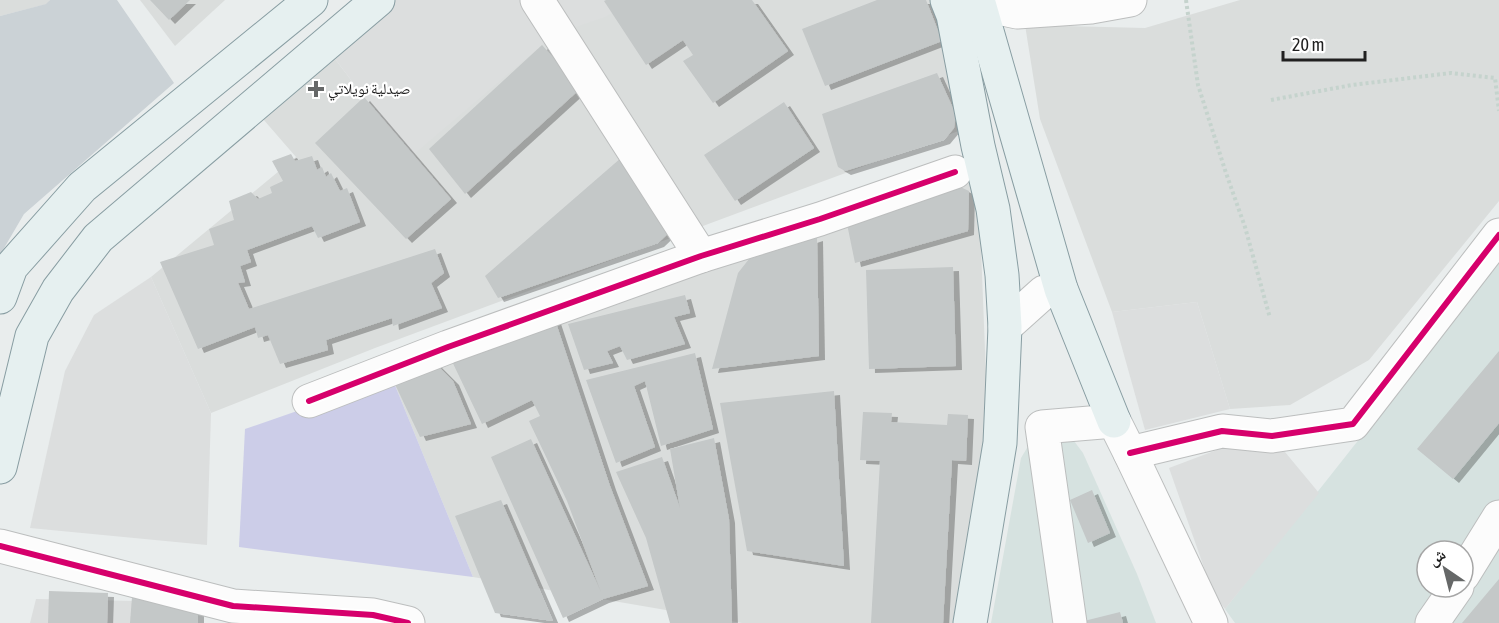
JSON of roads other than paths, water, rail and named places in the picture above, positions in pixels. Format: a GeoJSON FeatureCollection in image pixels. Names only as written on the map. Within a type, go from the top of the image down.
{"type":"FeatureCollection","features":[{"type":"Feature","properties":{"kind":"main road"},"geometry":{"type":"LineString","coordinates":[[0,297],[11,267],[82,187],[311,0]]}},
{"type":"Feature","properties":{"kind":"main road"},"geometry":{"type":"LineString","coordinates":[[0,467],[32,336],[58,290],[98,238],[378,0]]}},
{"type":"Feature","properties":{"kind":"main road"},"geometry":{"type":"LineString","coordinates":[[964,2],[1061,289],[1114,421]]}},
{"type":"Feature","properties":{"kind":"main road"},"geometry":{"type":"LineString","coordinates":[[964,2],[953,15],[978,146],[993,209],[1002,275],[1005,327],[1000,443],[970,623]]}},
{"type":"Feature","properties":{"kind":"street"},"geometry":{"type":"LineString","coordinates":[[537,0],[701,256]]}},
{"type":"Feature","properties":{"kind":"street"},"geometry":{"type":"LineString","coordinates":[[964,2],[1017,12],[1091,7],[1130,0]]}},
{"type":"Feature","properties":{"kind":"street"},"geometry":{"type":"LineString","coordinates":[[309,400],[448,347],[701,256],[820,219],[956,172]]}},
{"type":"Feature","properties":{"kind":"street"},"geometry":{"type":"LineString","coordinates":[[1130,453],[1222,431],[1272,436],[1353,424],[1499,235]]}},
{"type":"Feature","properties":{"kind":"street"},"geometry":{"type":"LineString","coordinates":[[1005,327],[1044,292],[1061,289]]}},
{"type":"Feature","properties":{"kind":"street"},"geometry":{"type":"LineString","coordinates":[[1070,623],[1042,427],[1114,421],[1210,623]]}},
{"type":"Feature","properties":{"kind":"street"},"geometry":{"type":"LineString","coordinates":[[1475,556],[1499,517]]}},
{"type":"Feature","properties":{"kind":"street"},"geometry":{"type":"LineString","coordinates":[[0,546],[233,614],[372,619],[408,623]]}},
{"type":"Feature","properties":{"kind":"street"},"geometry":{"type":"LineString","coordinates":[[1432,623],[1450,599]]}},
{"type":"Feature","properties":{"kind":"place","name":"صيدلية نويلاتي"},"geometry":{"type":"Point","coordinates":[316,89]}}]}
